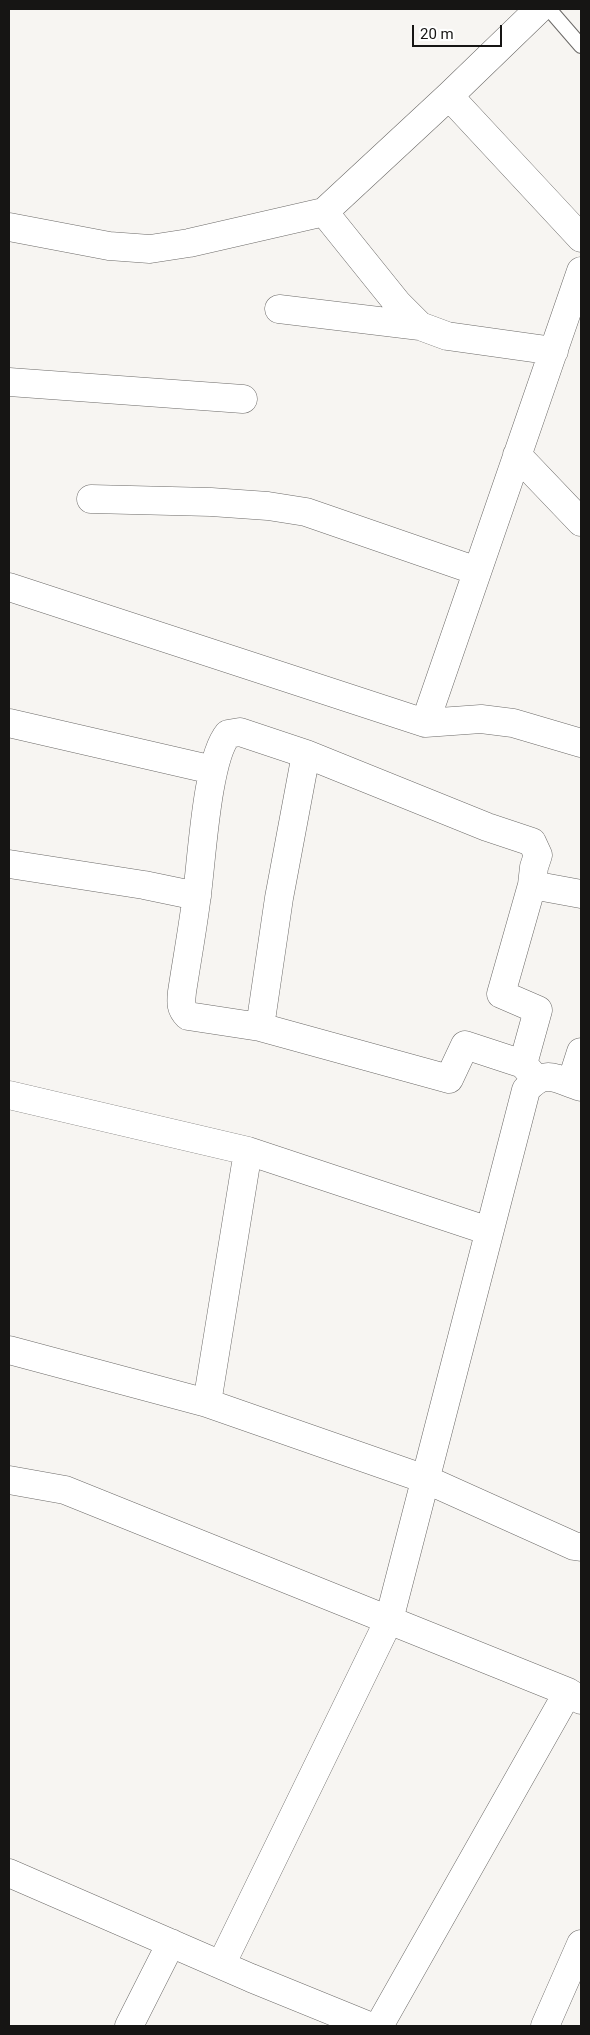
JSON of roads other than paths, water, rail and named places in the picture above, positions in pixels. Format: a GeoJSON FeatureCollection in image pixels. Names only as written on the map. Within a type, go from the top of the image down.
{"type":"FeatureCollection","features":[{"type":"Feature","properties":{"kind":"street"},"geometry":{"type":"LineString","coordinates":[[9,227],[109,246],[150,249],[189,243],[324,212],[539,9]]}},
{"type":"Feature","properties":{"kind":"street"},"geometry":{"type":"LineString","coordinates":[[449,96],[581,238]]}},
{"type":"Feature","properties":{"kind":"street"},"geometry":{"type":"LineString","coordinates":[[324,212],[398,304],[420,326]]}},
{"type":"Feature","properties":{"kind":"street"},"geometry":{"type":"LineString","coordinates":[[424,723],[581,271]]}},
{"type":"Feature","properties":{"kind":"street"},"geometry":{"type":"LineString","coordinates":[[279,309],[420,326],[447,336],[554,352]]}},
{"type":"Feature","properties":{"kind":"street"},"geometry":{"type":"LineString","coordinates":[[9,382],[243,399]]}},
{"type":"Feature","properties":{"kind":"street"},"geometry":{"type":"LineString","coordinates":[[517,455],[581,522]]}},
{"type":"Feature","properties":{"kind":"street"},"geometry":{"type":"LineString","coordinates":[[91,499],[211,502],[268,506],[306,512],[477,571]]}},
{"type":"Feature","properties":{"kind":"street"},"geometry":{"type":"LineString","coordinates":[[9,587],[424,723],[481,719],[512,723],[581,743]]}},
{"type":"Feature","properties":{"kind":"street"},"geometry":{"type":"LineString","coordinates":[[9,723],[213,770]]}},
{"type":"Feature","properties":{"kind":"street"},"geometry":{"type":"LineString","coordinates":[[221,1965],[389,1620],[526,1090],[530,1072],[538,1010],[501,994],[532,885],[534,867],[538,855],[532,842],[487,827],[306,754],[240,732],[228,734],[222,741],[213,770],[197,896],[182,992],[181,1004],[183,1011],[188,1016],[260,1027],[449,1079],[466,1045],[530,1072],[550,1076],[576,1085],[581,1052]]}},
{"type":"Feature","properties":{"kind":"street"},"geometry":{"type":"LineString","coordinates":[[260,1027],[280,898],[306,754]]}},
{"type":"Feature","properties":{"kind":"street"},"geometry":{"type":"LineString","coordinates":[[9,864],[144,885],[197,896]]}},
{"type":"Feature","properties":{"kind":"street"},"geometry":{"type":"LineString","coordinates":[[532,885],[581,894]]}},
{"type":"Feature","properties":{"kind":"street"},"geometry":{"type":"LineString","coordinates":[[9,1097],[248,1151],[489,1231]]}},
{"type":"Feature","properties":{"kind":"street"},"geometry":{"type":"LineString","coordinates":[[207,1403],[248,1151]]}},
{"type":"Feature","properties":{"kind":"street"},"geometry":{"type":"LineString","coordinates":[[9,1350],[207,1403],[425,1479],[574,1546],[581,1547]]}},
{"type":"Feature","properties":{"kind":"street"},"geometry":{"type":"LineString","coordinates":[[9,1480],[65,1490],[575,1696],[379,2026]]}},
{"type":"Feature","properties":{"kind":"street"},"geometry":{"type":"LineString","coordinates":[[9,1873],[221,1965],[369,2026]]}},
{"type":"Feature","properties":{"kind":"street"},"geometry":{"type":"LineString","coordinates":[[129,2026],[171,1943]]}},
{"type":"Feature","properties":{"kind":"street"},"geometry":{"type":"LineString","coordinates":[[545,2026],[581,1944]]}},
{"type":"Feature","properties":{"kind":"lane"},"geometry":{"type":"LineString","coordinates":[[549,9],[581,46]]}}]}
